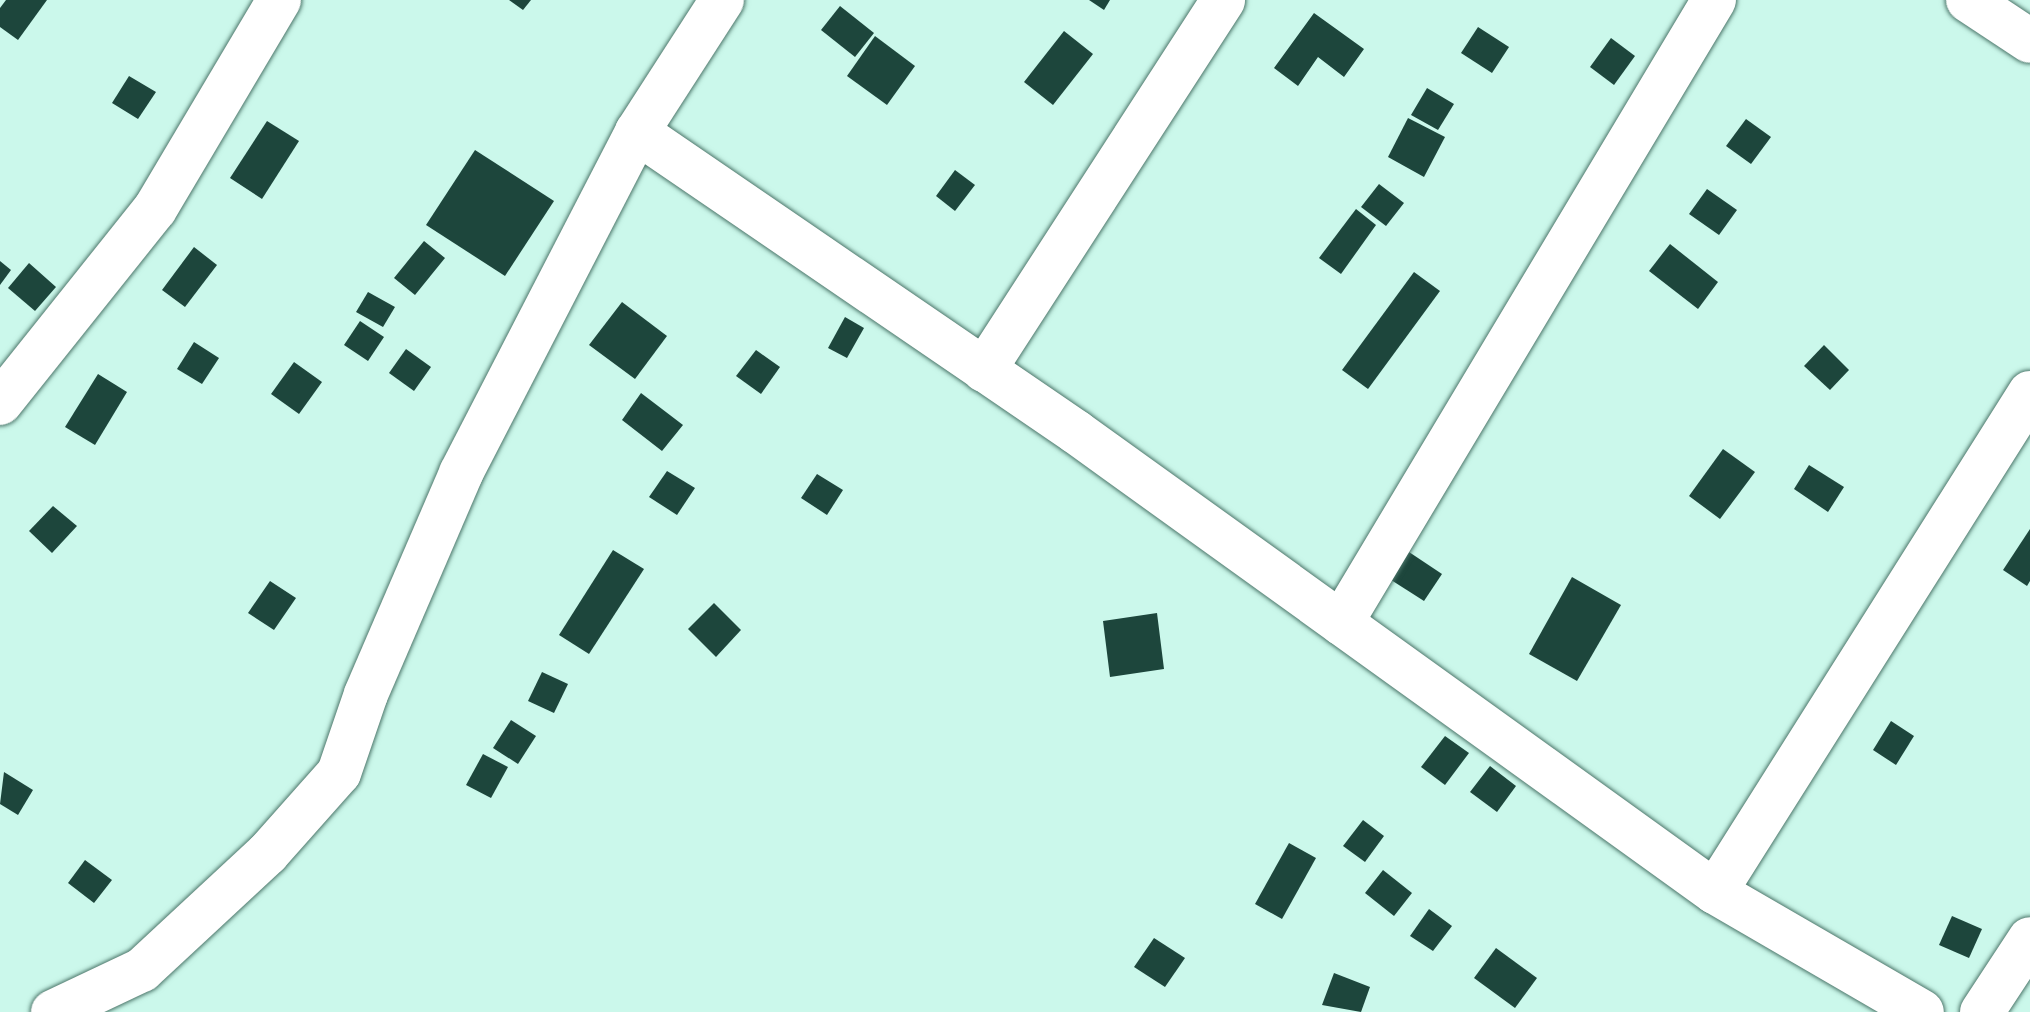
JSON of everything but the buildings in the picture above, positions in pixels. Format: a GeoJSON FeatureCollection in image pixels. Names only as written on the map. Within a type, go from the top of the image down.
{"type":"FeatureCollection","features":[{"type":"Feature","properties":{"kind":"street"},"geometry":{"type":"LineString","coordinates":[[0,403],[155,209],[279,0]]}},
{"type":"Feature","properties":{"kind":"street"},"geometry":{"type":"LineString","coordinates":[[53,1012],[142,970],[267,854],[339,773],[366,694],[461,473],[637,132],[722,0]]}},
{"type":"Feature","properties":{"kind":"street"},"geometry":{"type":"LineString","coordinates":[[984,370],[1223,0]]}},
{"type":"Feature","properties":{"kind":"street"},"geometry":{"type":"LineString","coordinates":[[1341,623],[1714,0]]}},
{"type":"Feature","properties":{"kind":"street"},"geometry":{"type":"LineString","coordinates":[[1968,0],[2030,41]]}},
{"type":"Feature","properties":{"kind":"street"},"geometry":{"type":"LineString","coordinates":[[637,132],[984,370],[1715,892],[1922,1012]]}},
{"type":"Feature","properties":{"kind":"street"},"geometry":{"type":"LineString","coordinates":[[1715,892],[2030,393]]}},
{"type":"Feature","properties":{"kind":"street"},"geometry":{"type":"LineString","coordinates":[[1982,1012],[2030,939]]}}]}
